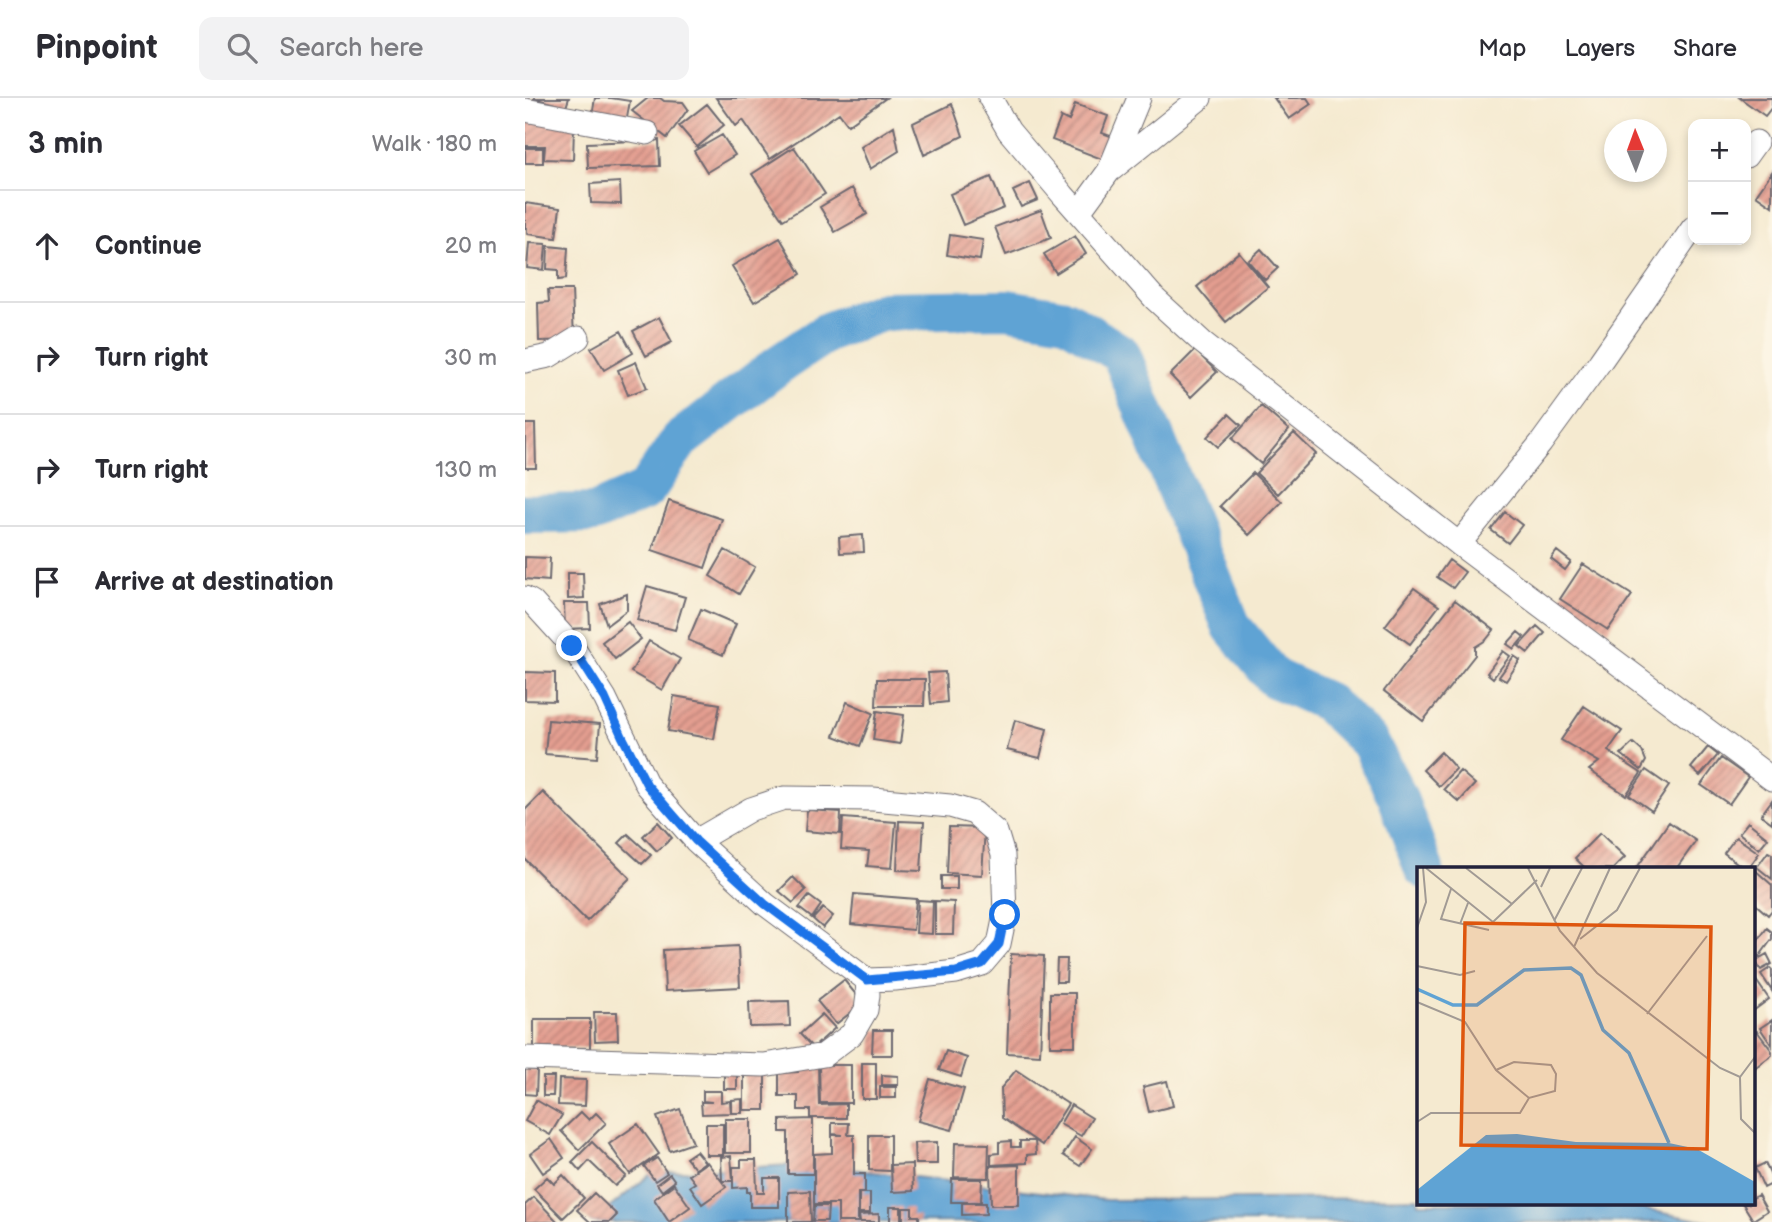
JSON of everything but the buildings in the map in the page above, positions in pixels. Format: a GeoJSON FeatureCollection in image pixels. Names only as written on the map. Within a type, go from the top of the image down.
{"type":"FeatureCollection","features":[{"type":"Feature","properties":{"kind":"street"},"geometry":{"type":"LineString","coordinates":[[990,98],[1009,131],[1079,212],[1155,299],[1202,342],[1459,544],[1772,779]]}},
{"type":"Feature","properties":{"kind":"street"},"geometry":{"type":"LineString","coordinates":[[1109,172],[1139,98]]}},
{"type":"Feature","properties":{"kind":"street"},"geometry":{"type":"LineString","coordinates":[[1079,212],[1109,172],[1200,98]]}},
{"type":"Feature","properties":{"kind":"street"},"geometry":{"type":"LineString","coordinates":[[525,110],[647,133]]}},
{"type":"Feature","properties":{"kind":"street"},"geometry":{"type":"LineString","coordinates":[[1459,544],[1541,443],[1688,235]]}},
{"type":"Feature","properties":{"kind":"street"},"geometry":{"type":"LineString","coordinates":[[525,361],[549,356],[578,338]]}},
{"type":"Feature","properties":{"kind":"street"},"geometry":{"type":"LineString","coordinates":[[525,598],[532,602],[572,646],[605,698],[647,785],[696,841],[765,904],[867,980],[956,972],[982,964],[999,944],[1005,915],[1003,855],[996,832],[974,813],[950,806],[873,799],[784,798],[751,809],[696,841]]}},
{"type":"Feature","properties":{"kind":"street"},"geometry":{"type":"LineString","coordinates":[[525,1058],[764,1065],[824,1055],[852,1034],[866,1010],[867,980]]}},
{"type":"Feature","properties":{"kind":"water"},"geometry":{"type":"Polygon","coordinates":[[[807,1164],[1106,1200],[1417,1198],[1417,1204],[1616,1204],[1710,1222],[592,1222],[652,1173],[807,1164]]]}},
{"type":"Feature","properties":{"kind":"waterway"},"geometry":{"type":"LineString","coordinates":[[525,514],[594,513],[646,490],[680,440],[778,365],[829,331],[884,311],[1007,309],[1065,319],[1121,354],[1232,627],[1274,678],[1327,702],[1369,742],[1397,796],[1423,867]]}},
{"type":"Feature","properties":{"kind":"route"},"geometry":{"type":"LineString","coordinates":[[572,646],[605,698],[647,785],[696,841],[765,904],[867,980],[956,972],[982,964],[999,944],[1005,915]]}}]}
